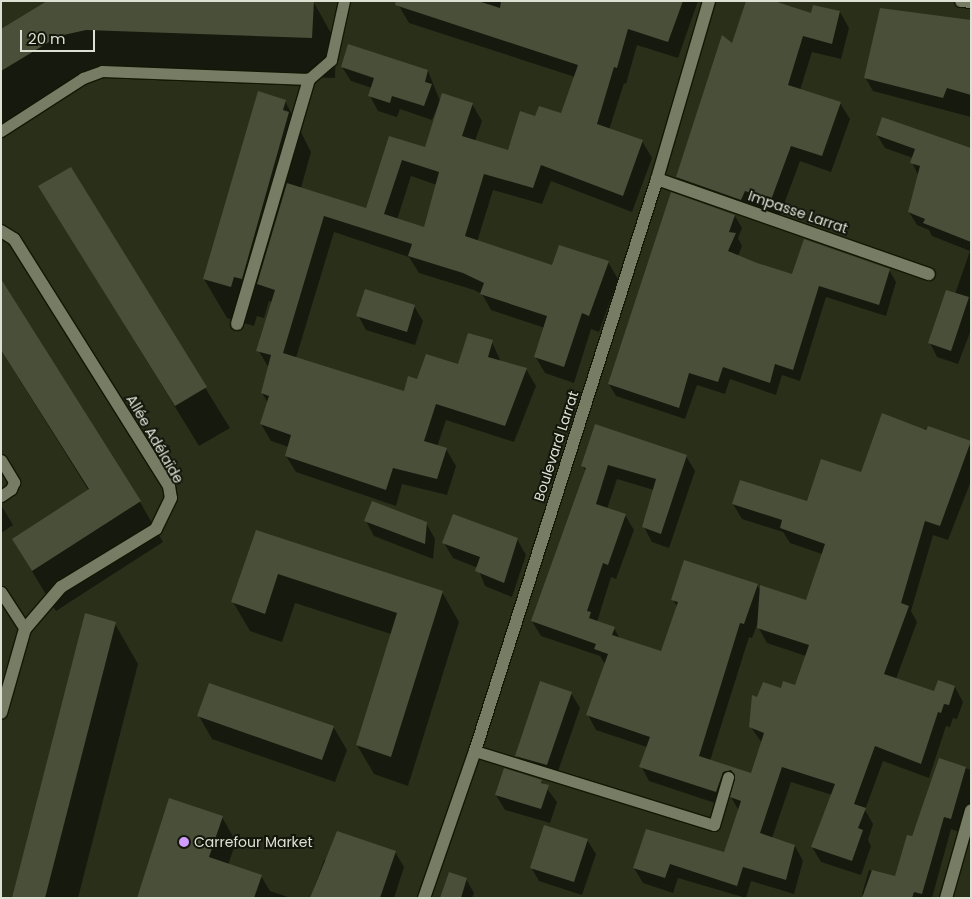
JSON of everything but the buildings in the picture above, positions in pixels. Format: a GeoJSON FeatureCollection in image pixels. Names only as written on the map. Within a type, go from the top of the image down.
{"type":"FeatureCollection","features":[{"type":"Feature","properties":{"kind":"street","name":"Boulevard Larrat"},"geometry":{"type":"LineString","coordinates":[[424,898],[475,751],[656,179],[709,1]]}},
{"type":"Feature","properties":{"kind":"street"},"geometry":{"type":"LineString","coordinates":[[962,1],[971,2]]}},
{"type":"Feature","properties":{"kind":"street"},"geometry":{"type":"LineString","coordinates":[[238,324],[309,79]]}},
{"type":"Feature","properties":{"kind":"street","name":"Impasse Larrat"},"geometry":{"type":"LineString","coordinates":[[656,179],[929,274]]}},
{"type":"Feature","properties":{"kind":"street","name":"Allée Adélaïde"},"geometry":{"type":"LineString","coordinates":[[1,231],[14,239],[169,486],[171,498],[156,529],[61,587],[25,629],[1,713]]}},
{"type":"Feature","properties":{"kind":"street"},"geometry":{"type":"LineString","coordinates":[[946,898],[971,810]]}},
{"type":"Feature","properties":{"kind":"lane"},"geometry":{"type":"LineString","coordinates":[[1,131],[83,78],[102,71],[309,79],[331,60],[344,1]]}},
{"type":"Feature","properties":{"kind":"lane"},"geometry":{"type":"LineString","coordinates":[[1,460],[14,482],[11,490],[1,496]]}},
{"type":"Feature","properties":{"kind":"lane"},"geometry":{"type":"LineString","coordinates":[[1,592],[25,629]]}},
{"type":"Feature","properties":{"kind":"lane"},"geometry":{"type":"LineString","coordinates":[[475,751],[714,825],[728,777]]}},
{"type":"Feature","properties":{"kind":"place","name":"Carrefour Market"},"geometry":{"type":"Point","coordinates":[184,842]}}]}
